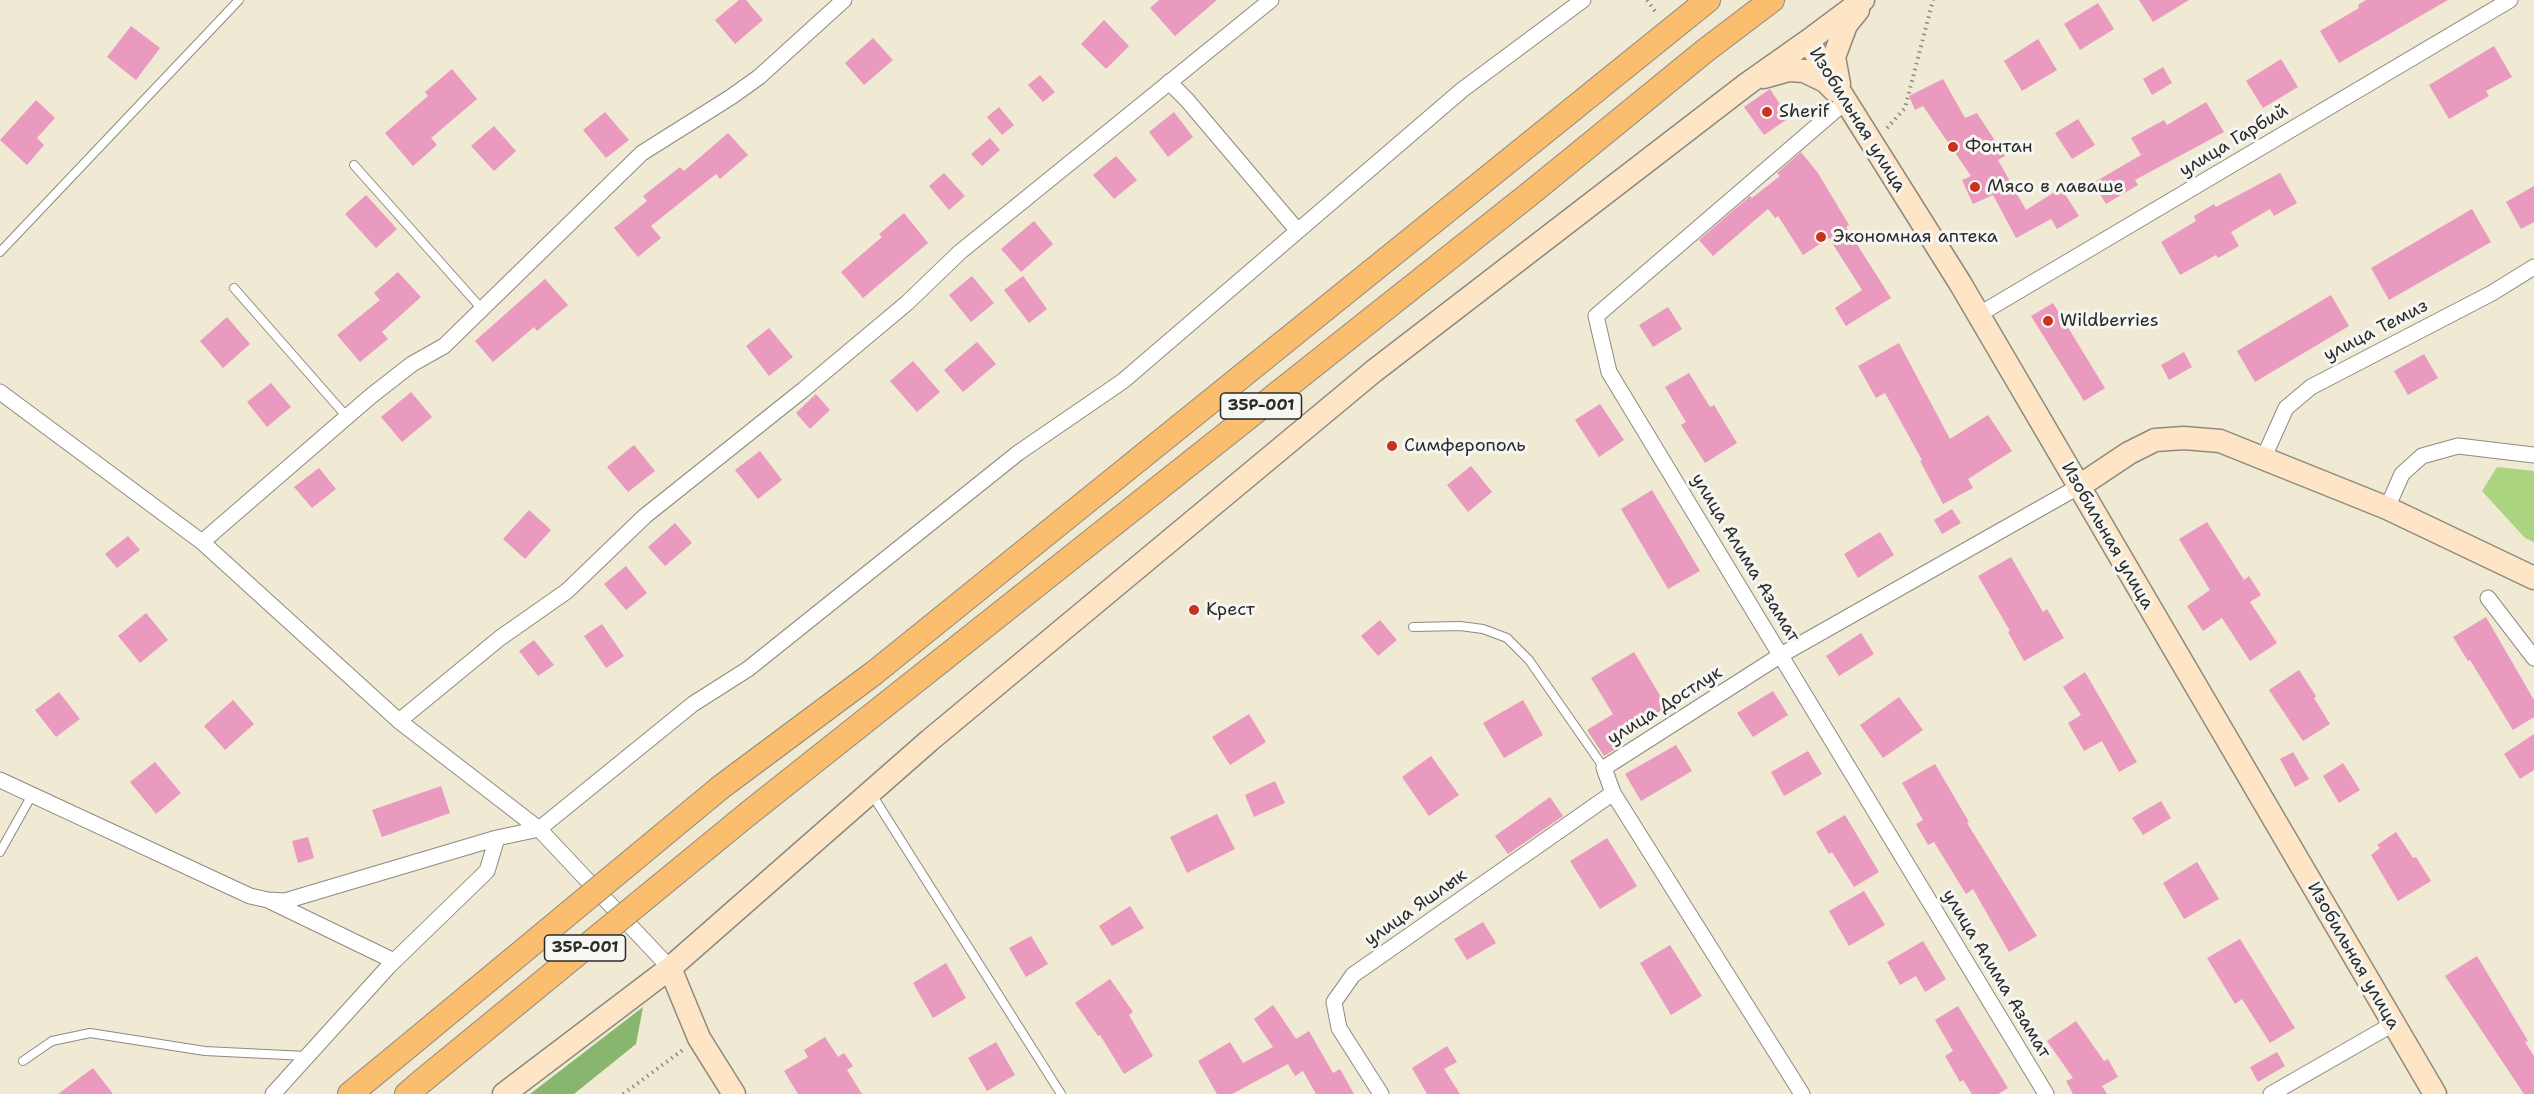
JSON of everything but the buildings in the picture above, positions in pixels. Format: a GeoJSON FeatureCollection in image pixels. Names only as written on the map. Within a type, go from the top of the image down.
{"type":"FeatureCollection","features":[{"type":"Feature","properties":{"kind":"main road","name":"35Р-001"},"geometry":{"type":"LineString","coordinates":[[350,1094],[722,788],[948,614],[1708,0]]}},
{"type":"Feature","properties":{"kind":"main road","name":"35Р-001"},"geometry":{"type":"LineString","coordinates":[[414,1088],[750,813],[1532,192],[1706,50],[1772,0]]}},
{"type":"Feature","properties":{"kind":"main road","name":"Изобильная улица"},"geometry":{"type":"LineString","coordinates":[[1865,0],[1808,41],[1978,315],[2435,1094]]}},
{"type":"Feature","properties":{"kind":"main road"},"geometry":{"type":"LineString","coordinates":[[1845,102],[1835,71],[1834,57],[1846,25],[1865,0]]}},
{"type":"Feature","properties":{"kind":"main road"},"geometry":{"type":"LineString","coordinates":[[504,1094],[670,968],[871,792],[1374,371],[1750,82],[1808,41]]}},
{"type":"Feature","properties":{"kind":"main road"},"geometry":{"type":"LineString","coordinates":[[1750,82],[1789,70],[1804,71],[1825,81],[1845,102]]}},
{"type":"Feature","properties":{"kind":"main road"},"geometry":{"type":"LineString","coordinates":[[2078,487],[2129,453],[2156,441],[2184,438],[2220,441],[2387,508],[2534,578]]}},
{"type":"Feature","properties":{"kind":"main road"},"geometry":{"type":"LineString","coordinates":[[670,968],[699,1038],[734,1094]]}},
{"type":"Feature","properties":{"kind":"street"},"geometry":{"type":"LineString","coordinates":[[202,542],[412,364],[444,346],[642,153],[759,77],[844,0]]}},
{"type":"Feature","properties":{"kind":"street"},"geometry":{"type":"LineString","coordinates":[[399,721],[500,638],[567,591],[645,516],[804,390],[907,303],[960,252],[1271,0]]}},
{"type":"Feature","properties":{"kind":"street"},"geometry":{"type":"LineString","coordinates":[[0,780],[250,896],[267,900],[285,901],[497,838],[539,829],[693,704],[748,669],[1018,453],[1123,381],[1462,90],[1583,0]]}},
{"type":"Feature","properties":{"kind":"street","name":"улица Гарбий"},"geometry":{"type":"LineString","coordinates":[[1978,315],[2510,0]]}},
{"type":"Feature","properties":{"kind":"street"},"geometry":{"type":"LineString","coordinates":[[1169,82],[1187,100],[1297,230]]}},
{"type":"Feature","properties":{"kind":"street","name":"улица Алима Азамат"},"geometry":{"type":"LineString","coordinates":[[1845,102],[1596,316],[1609,372],[2046,1094]]}},
{"type":"Feature","properties":{"kind":"street","name":"улица Темиз"},"geometry":{"type":"LineString","coordinates":[[2264,457],[2286,408],[2311,387],[2492,293],[2534,267]]}},
{"type":"Feature","properties":{"kind":"street"},"geometry":{"type":"LineString","coordinates":[[0,392],[202,542],[399,721],[539,829],[670,968]]}},
{"type":"Feature","properties":{"kind":"street"},"geometry":{"type":"LineString","coordinates":[[2387,508],[2402,474],[2422,456],[2457,446],[2534,455]]}},
{"type":"Feature","properties":{"kind":"street","name":"улица Достлук"},"geometry":{"type":"LineString","coordinates":[[1802,1094],[1613,794],[1604,768],[1781,655],[2078,487]]}},
{"type":"Feature","properties":{"kind":"street"},"geometry":{"type":"LineString","coordinates":[[2488,598],[2534,658]]}},
{"type":"Feature","properties":{"kind":"street","name":"улица Яшлык"},"geometry":{"type":"LineString","coordinates":[[1381,1094],[1339,1028],[1334,1002],[1353,975],[1613,794]]}},
{"type":"Feature","properties":{"kind":"street"},"geometry":{"type":"LineString","coordinates":[[273,1094],[394,961],[487,871],[497,838]]}},
{"type":"Feature","properties":{"kind":"street"},"geometry":{"type":"LineString","coordinates":[[267,900],[394,961]]}},
{"type":"Feature","properties":{"kind":"street"},"geometry":{"type":"LineString","coordinates":[[2271,1094],[2393,1024]]}},
{"type":"Feature","properties":{"kind":"lane"},"geometry":{"type":"LineString","coordinates":[[0,252],[239,0]]}},
{"type":"Feature","properties":{"kind":"lane"},"geometry":{"type":"LineString","coordinates":[[354,165],[481,308]]}},
{"type":"Feature","properties":{"kind":"lane"},"geometry":{"type":"LineString","coordinates":[[234,288],[347,417]]}},
{"type":"Feature","properties":{"kind":"lane"},"geometry":{"type":"LineString","coordinates":[[1413,627],[1460,626],[1483,629],[1507,638],[1529,660],[1604,768]]}},
{"type":"Feature","properties":{"kind":"lane"},"geometry":{"type":"LineString","coordinates":[[871,792],[1061,1094]]}},
{"type":"Feature","properties":{"kind":"lane"},"geometry":{"type":"LineString","coordinates":[[0,852],[32,795]]}},
{"type":"Feature","properties":{"kind":"lane"},"geometry":{"type":"LineString","coordinates":[[23,1061],[52,1041],[90,1033],[206,1051],[307,1056]]}},
{"type":"Feature","properties":{"kind":"path"},"geometry":{"type":"LineString","coordinates":[[1647,0],[1658,15],[1665,10]]}},
{"type":"Feature","properties":{"kind":"path"},"geometry":{"type":"LineString","coordinates":[[1872,143],[1905,108],[1933,0]]}},
{"type":"Feature","properties":{"kind":"path"},"geometry":{"type":"LineString","coordinates":[[623,1094],[699,1038]]}},
{"type":"Feature","properties":{"kind":"green space"},"geometry":{"type":"Polygon","coordinates":[[[2497,467],[2534,471],[2534,542],[2525,538],[2482,491],[2497,467]]]}},
{"type":"Feature","properties":{"kind":"green space"},"geometry":{"type":"Polygon","coordinates":[[[643,1007],[636,1044],[574,1094],[530,1094],[643,1007]]]}},
{"type":"Feature","properties":{"kind":"place","name":"Sherif"},"geometry":{"type":"Point","coordinates":[1767,112]}},
{"type":"Feature","properties":{"kind":"place","name":"Фонтан"},"geometry":{"type":"Point","coordinates":[1953,147]}},
{"type":"Feature","properties":{"kind":"place","name":"Мясо в лаваше"},"geometry":{"type":"Point","coordinates":[1975,187]}},
{"type":"Feature","properties":{"kind":"place","name":"Экономная аптека"},"geometry":{"type":"Point","coordinates":[1821,237]}},
{"type":"Feature","properties":{"kind":"place","name":"Wildberries"},"geometry":{"type":"Point","coordinates":[2048,321]}},
{"type":"Feature","properties":{"kind":"place","name":"Симферополь"},"geometry":{"type":"Point","coordinates":[1392,446]}},
{"type":"Feature","properties":{"kind":"place","name":"Крест"},"geometry":{"type":"Point","coordinates":[1194,610]}}]}
